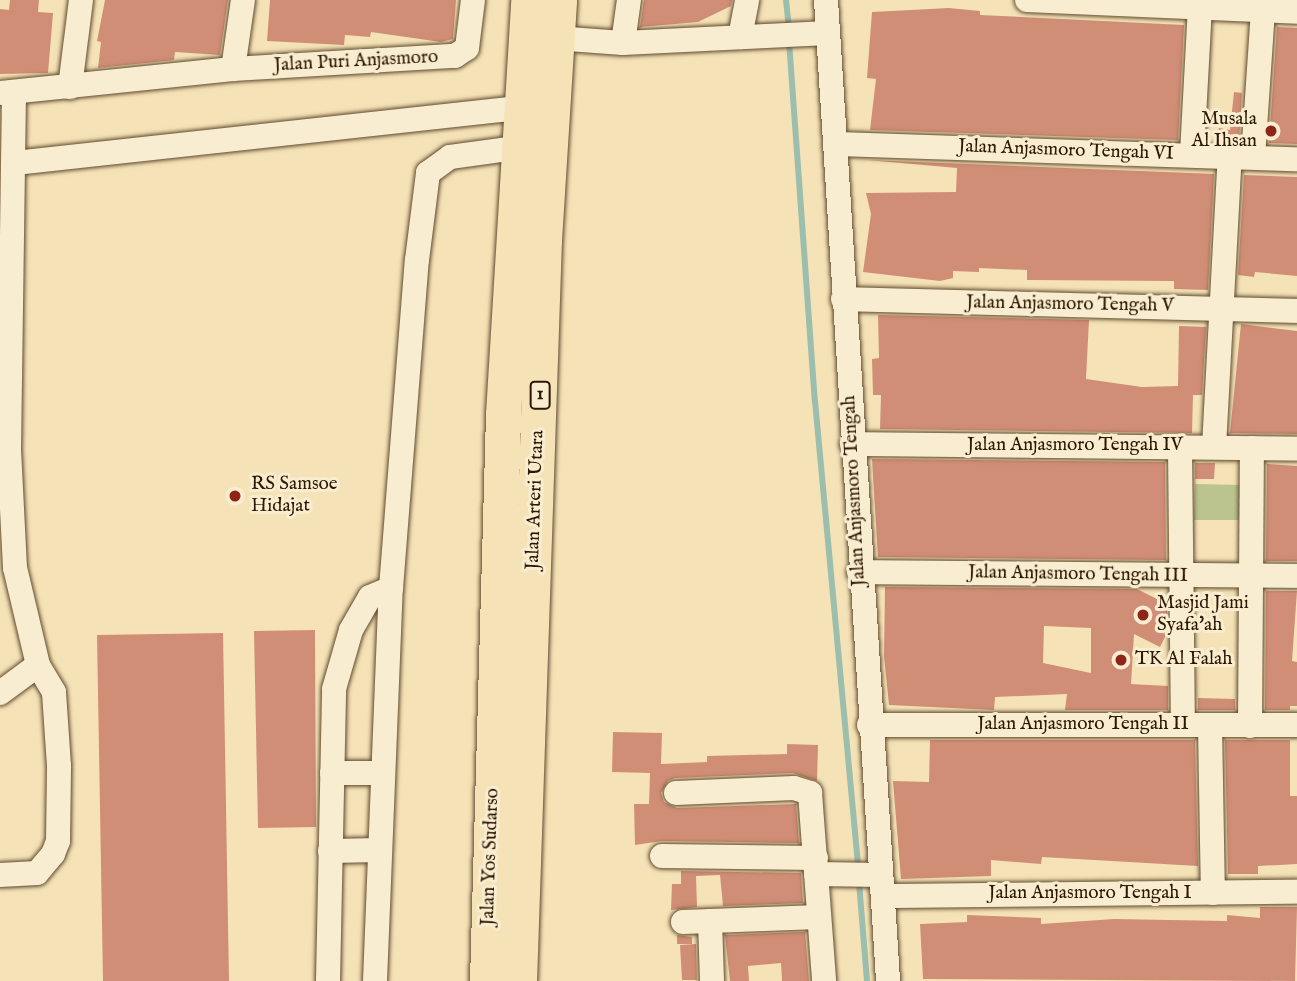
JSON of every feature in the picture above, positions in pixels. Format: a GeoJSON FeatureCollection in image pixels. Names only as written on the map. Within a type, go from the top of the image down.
{"type":"FeatureCollection","features":[{"type":"Feature","properties":{"kind":"highway","name":"Jalan Arteri Utara"},"geometry":{"type":"LineString","coordinates":[[495,732],[516,148],[528,0]]}},
{"type":"Feature","properties":{"kind":"highway","name":"Jalan Arteri Utara"},"geometry":{"type":"LineString","coordinates":[[524,790],[555,38],[559,0]]}},
{"type":"Feature","properties":{"kind":"highway","name":"Jalan Yos Sudarso"},"geometry":{"type":"LineString","coordinates":[[487,981],[495,732]]}},
{"type":"Feature","properties":{"kind":"highway","name":"Jalan Yos Sudarso"},"geometry":{"type":"LineString","coordinates":[[519,981],[524,790]]}},
{"type":"Feature","properties":{"kind":"street"},"geometry":{"type":"LineString","coordinates":[[70,86],[81,0]]}},
{"type":"Feature","properties":{"kind":"street"},"geometry":{"type":"LineString","coordinates":[[233,69],[243,0]]}},
{"type":"Feature","properties":{"kind":"street","name":"Jalan Puri Anjasmoro"},"geometry":{"type":"LineString","coordinates":[[7,92],[233,69],[455,56],[469,39],[473,0]]}},
{"type":"Feature","properties":{"kind":"street"},"geometry":{"type":"LineString","coordinates":[[623,43],[629,0]]}},
{"type":"Feature","properties":{"kind":"street"},"geometry":{"type":"LineString","coordinates":[[747,0],[748,37]]}},
{"type":"Feature","properties":{"kind":"street","name":"Jalan Anjasmoro Tengah"},"geometry":{"type":"LineString","coordinates":[[826,0],[819,33],[835,144],[859,572],[888,981]]}},
{"type":"Feature","properties":{"kind":"street"},"geometry":{"type":"LineString","coordinates":[[1027,0],[1297,12]]}},
{"type":"Feature","properties":{"kind":"street"},"geometry":{"type":"LineString","coordinates":[[1192,154],[1200,8]]}},
{"type":"Feature","properties":{"kind":"street"},"geometry":{"type":"LineString","coordinates":[[1214,447],[1222,309],[1263,10]]}},
{"type":"Feature","properties":{"kind":"street"},"geometry":{"type":"LineString","coordinates":[[555,38],[623,43],[819,33]]}},
{"type":"Feature","properties":{"kind":"street"},"geometry":{"type":"LineString","coordinates":[[0,875],[37,873],[58,841],[60,766],[54,692],[37,664],[15,568],[9,451],[15,163],[7,92]]}},
{"type":"Feature","properties":{"kind":"street"},"geometry":{"type":"LineString","coordinates":[[15,163],[519,108]]}},
{"type":"Feature","properties":{"kind":"street","name":"Jalan Anjasmoro Tengah VI"},"geometry":{"type":"LineString","coordinates":[[835,144],[1297,159]]}},
{"type":"Feature","properties":{"kind":"street"},"geometry":{"type":"LineString","coordinates":[[375,981],[391,588],[416,260],[428,173],[450,157],[516,148]]}},
{"type":"Feature","properties":{"kind":"street","name":"Jalan Anjasmoro Tengah V"},"geometry":{"type":"LineString","coordinates":[[843,299],[1297,310]]}},
{"type":"Feature","properties":{"kind":"street","name":"Jalan Anjasmoro Tengah IV"},"geometry":{"type":"LineString","coordinates":[[852,444],[1297,449]]}},
{"type":"Feature","properties":{"kind":"street"},"geometry":{"type":"LineString","coordinates":[[1180,447],[1184,576],[1184,725]]}},
{"type":"Feature","properties":{"kind":"street"},"geometry":{"type":"LineString","coordinates":[[1250,726],[1252,448]]}},
{"type":"Feature","properties":{"kind":"street","name":"Jalan Anjasmoro Tengah III"},"geometry":{"type":"LineString","coordinates":[[859,572],[1297,576]]}},
{"type":"Feature","properties":{"kind":"street"},"geometry":{"type":"LineString","coordinates":[[328,981],[334,689],[351,630],[370,597],[391,588]]}},
{"type":"Feature","properties":{"kind":"street"},"geometry":{"type":"LineString","coordinates":[[0,694],[37,664]]}},
{"type":"Feature","properties":{"kind":"street","name":"Jalan Anjasmoro Tengah II"},"geometry":{"type":"LineString","coordinates":[[869,725],[1297,725]]}},
{"type":"Feature","properties":{"kind":"street"},"geometry":{"type":"LineString","coordinates":[[1210,726],[1213,893]]}},
{"type":"Feature","properties":{"kind":"street"},"geometry":{"type":"LineString","coordinates":[[332,773],[383,773]]}},
{"type":"Feature","properties":{"kind":"street"},"geometry":{"type":"LineString","coordinates":[[676,793],[808,791],[824,981]]}},
{"type":"Feature","properties":{"kind":"street"},"geometry":{"type":"LineString","coordinates":[[330,851],[380,850]]}},
{"type":"Feature","properties":{"kind":"street","name":"Jalan Anjasmoro Tengah I"},"geometry":{"type":"LineString","coordinates":[[662,856],[816,866],[882,885],[1213,893],[1297,892]]}},
{"type":"Feature","properties":{"kind":"street"},"geometry":{"type":"LineString","coordinates":[[683,922],[819,917]]}},
{"type":"Feature","properties":{"kind":"street"},"geometry":{"type":"LineString","coordinates":[[710,921],[712,981]]}},
{"type":"Feature","properties":{"kind":"green space"},"geometry":{"type":"Polygon","coordinates":[[[1195,484],[1242,485],[1241,520],[1194,520],[1195,484]]]}},
{"type":"Feature","properties":{"kind":"building"},"geometry":{"type":"Polygon","coordinates":[[[10,0],[39,0],[38,12],[53,13],[48,73],[0,74],[0,9],[9,10],[10,0]]]}},
{"type":"Feature","properties":{"kind":"building"},"geometry":{"type":"Polygon","coordinates":[[[105,0],[228,0],[220,55],[175,52],[174,60],[98,68],[101,42],[97,41],[105,0]]]}},
{"type":"Feature","properties":{"kind":"building"},"geometry":{"type":"Polygon","coordinates":[[[270,0],[456,0],[453,39],[441,42],[371,32],[370,37],[345,35],[344,45],[267,41],[270,0]]]}},
{"type":"Feature","properties":{"kind":"building"},"geometry":{"type":"Polygon","coordinates":[[[644,0],[732,0],[731,6],[698,22],[640,27],[644,0]]]}},
{"type":"Feature","properties":{"kind":"building"},"geometry":{"type":"Polygon","coordinates":[[[949,8],[980,11],[980,15],[1184,25],[1178,140],[870,130],[876,79],[867,78],[872,12],[949,8]]]}},
{"type":"Feature","properties":{"kind":"building"},"geometry":{"type":"Polygon","coordinates":[[[1277,27],[1297,28],[1297,144],[1269,143],[1277,27]]]}},
{"type":"Feature","properties":{"kind":"building"},"geometry":{"type":"Polygon","coordinates":[[[1234,92],[1242,93],[1239,142],[1217,142],[1219,128],[1230,130],[1234,92]]]}},
{"type":"Feature","properties":{"kind":"building"},"geometry":{"type":"Polygon","coordinates":[[[867,160],[1214,174],[1208,290],[1174,289],[1174,281],[1027,280],[1027,270],[979,268],[979,272],[953,271],[953,278],[940,281],[863,272],[871,214],[866,193],[956,192],[957,168],[867,160]]]}},
{"type":"Feature","properties":{"kind":"building"},"geometry":{"type":"Polygon","coordinates":[[[1244,175],[1297,177],[1297,276],[1255,272],[1254,277],[1238,275],[1244,175]]]}},
{"type":"Feature","properties":{"kind":"building"},"geometry":{"type":"Polygon","coordinates":[[[878,315],[1089,320],[1086,379],[1142,387],[1178,386],[1179,326],[1206,327],[1202,395],[1193,395],[1192,433],[880,429],[881,395],[873,395],[872,359],[879,358],[878,315]]]}},
{"type":"Feature","properties":{"kind":"building"},"geometry":{"type":"Polygon","coordinates":[[[1241,324],[1297,331],[1297,434],[1230,433],[1241,324]]]}},
{"type":"Feature","properties":{"kind":"building"},"geometry":{"type":"Polygon","coordinates":[[[872,459],[1165,462],[1166,560],[878,557],[872,459]]]}},
{"type":"Feature","properties":{"kind":"building"},"geometry":{"type":"Polygon","coordinates":[[[1195,463],[1215,463],[1214,479],[1195,479],[1195,463]]]}},
{"type":"Feature","properties":{"kind":"building"},"geometry":{"type":"Polygon","coordinates":[[[1267,464],[1297,466],[1297,561],[1266,561],[1267,464]]]}},
{"type":"Feature","properties":{"kind":"building"},"geometry":{"type":"Polygon","coordinates":[[[885,587],[1137,589],[1167,604],[1167,633],[1160,647],[1134,634],[1131,684],[1168,686],[1168,710],[1065,710],[1067,694],[995,697],[994,710],[889,705],[884,656],[885,587]],[[1044,626],[1043,663],[1091,673],[1091,628],[1044,626]]]}},
{"type":"Feature","properties":{"kind":"building"},"geometry":{"type":"Polygon","coordinates":[[[1266,591],[1297,591],[1292,661],[1297,662],[1297,706],[1290,706],[1290,710],[1265,710],[1266,591]]]}},
{"type":"Feature","properties":{"kind":"building"},"geometry":{"type":"Polygon","coordinates":[[[315,630],[316,827],[258,828],[254,631],[315,630]]]}},
{"type":"Feature","properties":{"kind":"building"},"geometry":{"type":"Polygon","coordinates":[[[223,633],[229,981],[103,981],[97,635],[223,633]]]}},
{"type":"Feature","properties":{"kind":"building"},"geometry":{"type":"Polygon","coordinates":[[[1198,698],[1235,699],[1235,710],[1198,710],[1198,698]]]}},
{"type":"Feature","properties":{"kind":"building"},"geometry":{"type":"Polygon","coordinates":[[[613,732],[662,733],[661,764],[707,762],[707,756],[787,754],[787,744],[818,745],[817,781],[793,773],[675,778],[668,781],[661,793],[664,802],[677,808],[796,804],[799,843],[662,841],[635,845],[634,804],[649,804],[650,773],[612,772],[613,732]]]}},
{"type":"Feature","properties":{"kind":"building"},"geometry":{"type":"Polygon","coordinates":[[[930,740],[1195,740],[1198,866],[1042,857],[1041,864],[991,860],[991,876],[901,879],[893,781],[929,782],[930,740]]]}},
{"type":"Feature","properties":{"kind":"building"},"geometry":{"type":"Polygon","coordinates":[[[1225,740],[1290,740],[1290,796],[1297,796],[1297,864],[1258,866],[1258,874],[1228,874],[1225,740]]]}},
{"type":"Feature","properties":{"kind":"building"},"geometry":{"type":"Polygon","coordinates":[[[681,871],[801,873],[803,903],[723,906],[720,875],[696,876],[697,907],[671,910],[672,884],[681,884],[681,871]]]}},
{"type":"Feature","properties":{"kind":"building"},"geometry":{"type":"Polygon","coordinates":[[[1260,907],[1297,907],[1295,981],[923,979],[920,924],[967,922],[967,915],[1041,918],[1041,924],[1114,919],[1227,921],[1227,915],[1260,918],[1260,907]]]}},
{"type":"Feature","properties":{"kind":"building"},"geometry":{"type":"Polygon","coordinates":[[[805,932],[809,981],[782,981],[781,963],[748,966],[749,981],[730,981],[725,935],[805,932]]]}},
{"type":"Feature","properties":{"kind":"building"},"geometry":{"type":"Polygon","coordinates":[[[677,935],[692,937],[692,944],[677,944],[677,935]]]}},
{"type":"Feature","properties":{"kind":"building"},"geometry":{"type":"Polygon","coordinates":[[[696,944],[697,980],[682,980],[680,945],[696,944]]]}},
{"type":"Feature","properties":{"kind":"waterway"},"geometry":{"type":"LineString","coordinates":[[786,0],[789,30]]}},
{"type":"Feature","properties":{"kind":"waterway"},"geometry":{"type":"LineString","coordinates":[[789,41],[815,401],[858,867]]}},
{"type":"Feature","properties":{"kind":"waterway"},"geometry":{"type":"LineString","coordinates":[[859,882],[867,981]]}},
{"type":"Feature","properties":{"kind":"place","name":"Musala Al Ihsan"},"geometry":{"type":"Point","coordinates":[1271,131]}},
{"type":"Feature","properties":{"kind":"place","name":"RS Samsoe Hidajat"},"geometry":{"type":"Point","coordinates":[235,496]}},
{"type":"Feature","properties":{"kind":"place","name":"Masjid Jami Syafa'ah"},"geometry":{"type":"Point","coordinates":[1143,615]}},
{"type":"Feature","properties":{"kind":"place","name":"TK Al Falah"},"geometry":{"type":"Point","coordinates":[1121,660]}}]}
